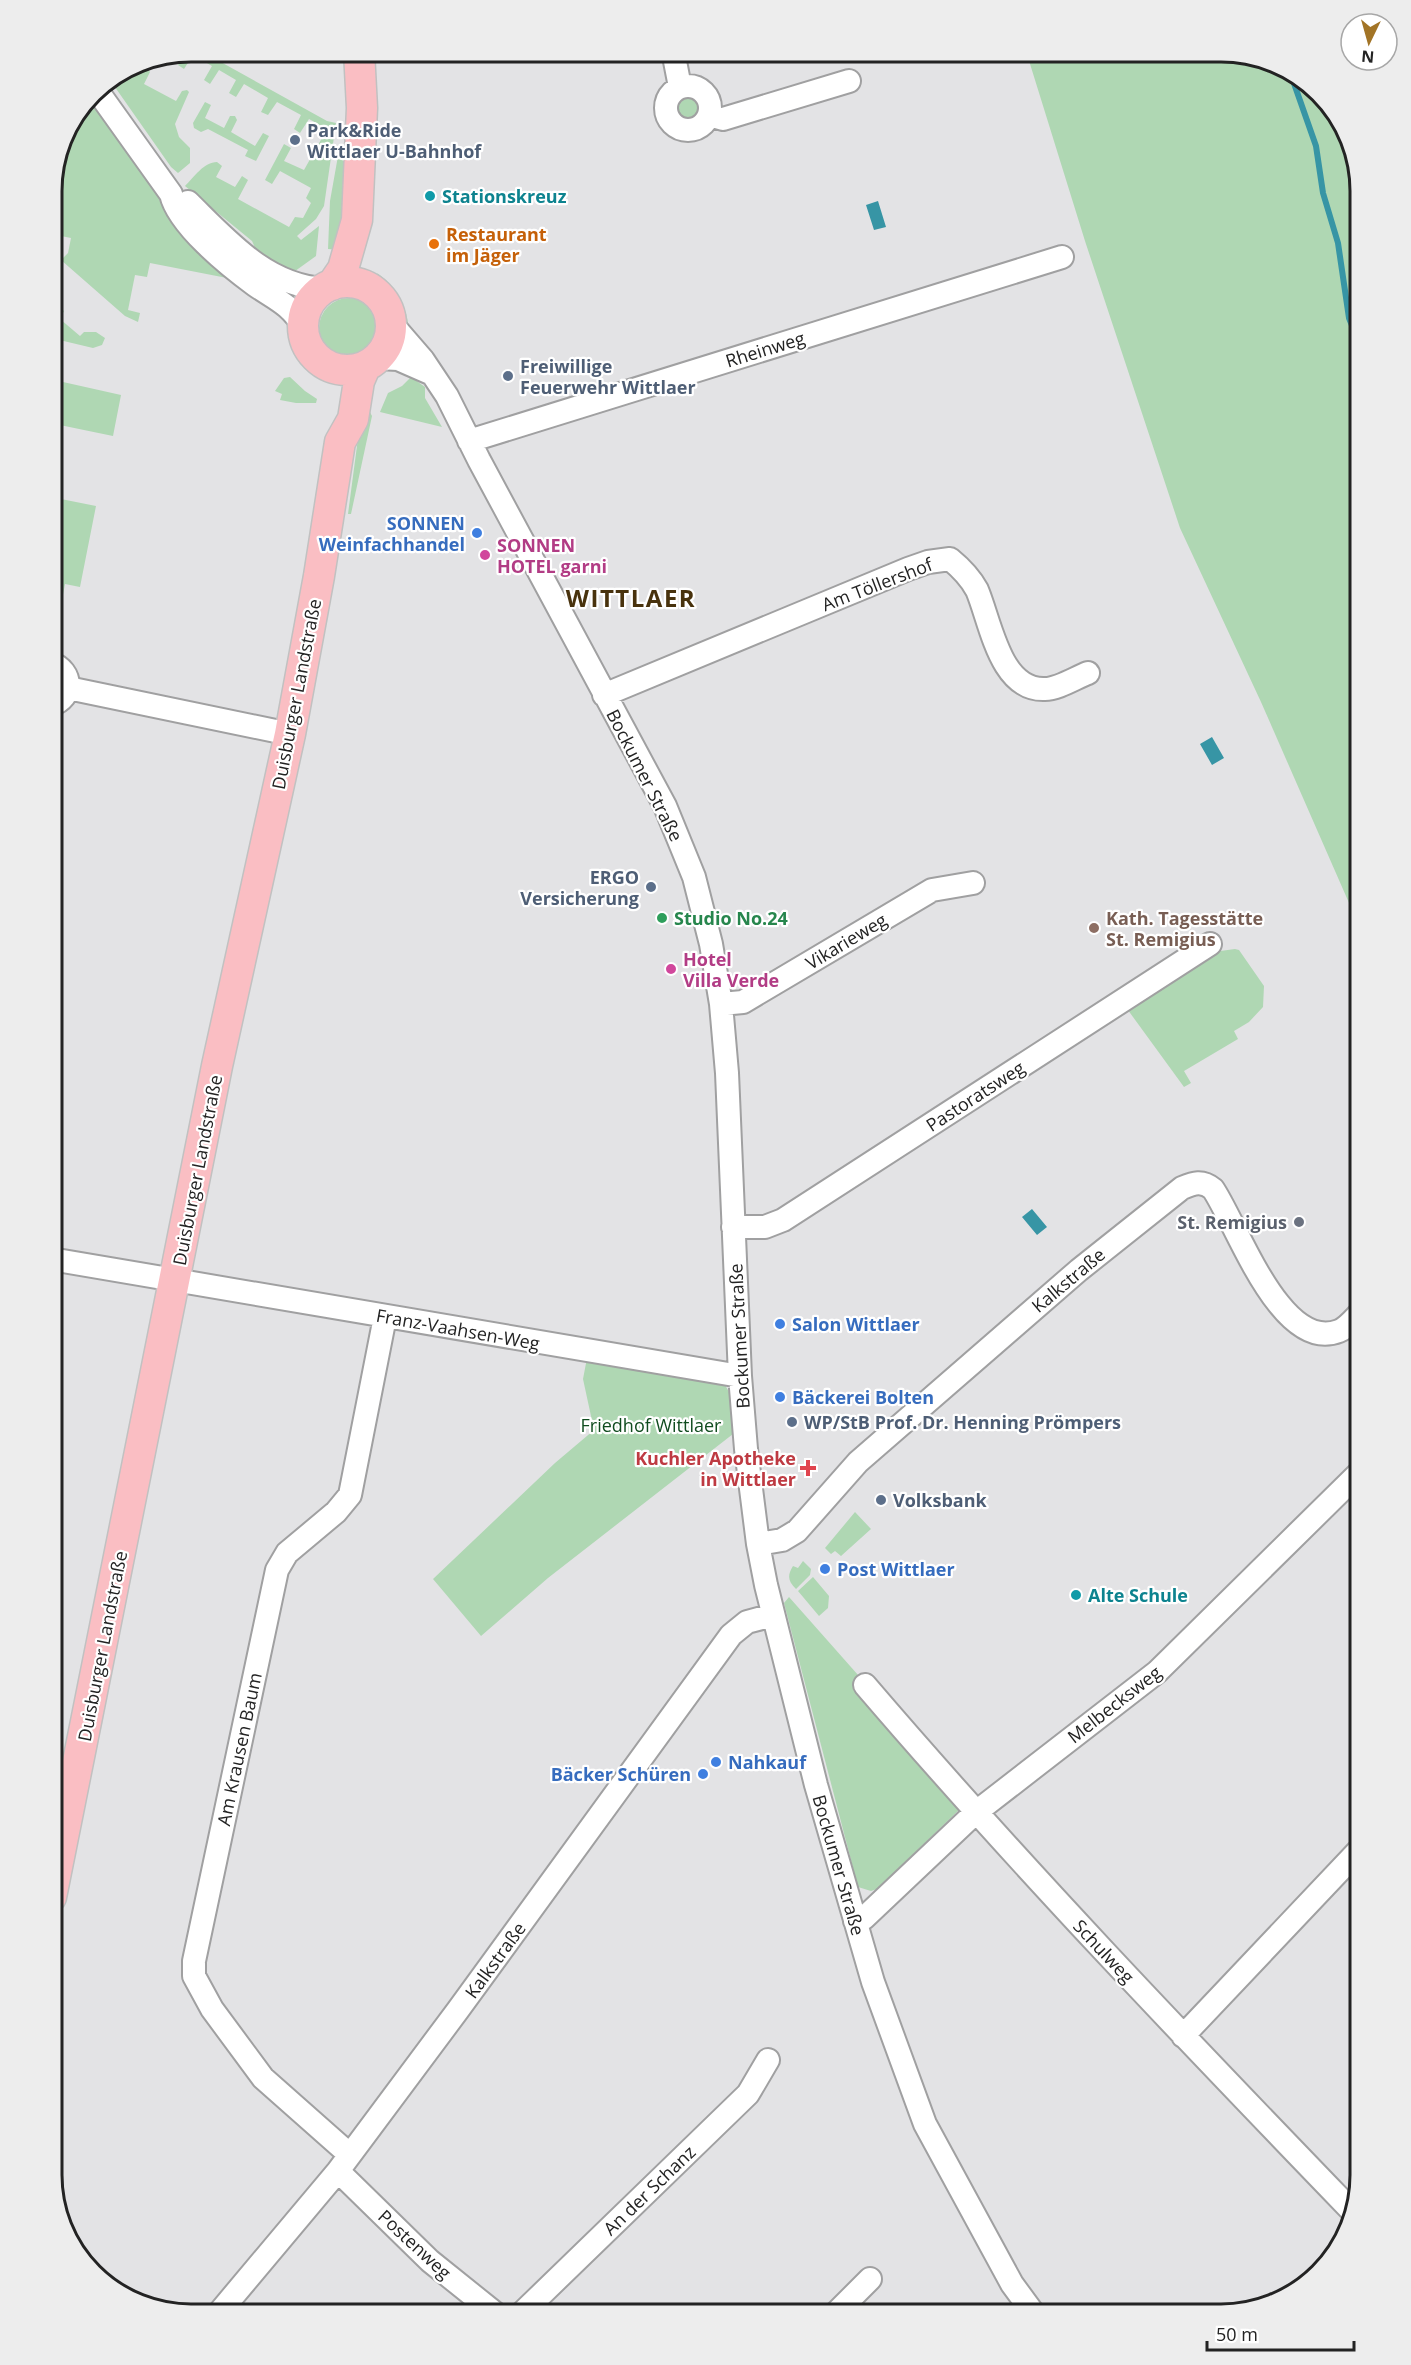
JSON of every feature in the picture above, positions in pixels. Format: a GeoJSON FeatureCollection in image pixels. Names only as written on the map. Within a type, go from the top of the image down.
{"type":"FeatureCollection","features":[{"type":"Feature","properties":{"kind":"main road"},"geometry":{"type":"LineString","coordinates":[[303,327],[311,301],[328,287],[343,269],[357,220],[362,108],[360,62]]}},
{"type":"Feature","properties":{"kind":"main road"},"geometry":{"type":"LineString","coordinates":[[357,220],[367,246],[368,277],[372,290]]}},
{"type":"Feature","properties":{"kind":"main road"},"geometry":{"type":"LineString","coordinates":[[328,287],[357,283],[372,290],[383,301],[391,323]]}},
{"type":"Feature","properties":{"kind":"main road","name":"Duisburger Landstraße"},"geometry":{"type":"LineString","coordinates":[[62,1842],[217,1066],[290,734],[319,576],[340,442],[353,419],[359,381],[371,363],[387,346],[391,323]]}},
{"type":"Feature","properties":{"kind":"main road","name":"Duisburger Landstraße"},"geometry":{"type":"LineString","coordinates":[[303,327],[311,352],[327,366],[334,386],[334,418],[340,442]]}},
{"type":"Feature","properties":{"kind":"main road"},"geometry":{"type":"LineString","coordinates":[[327,366],[348,370],[371,363]]}},
{"type":"Feature","properties":{"kind":"street"},"geometry":{"type":"LineString","coordinates":[[675,62],[680,87]]}},
{"type":"Feature","properties":{"kind":"street"},"geometry":{"type":"LineString","coordinates":[[709,115],[723,119],[849,81]]}},
{"type":"Feature","properties":{"kind":"street"},"geometry":{"type":"LineString","coordinates":[[680,87],[694,87],[706,95],[710,108],[709,115],[705,122],[693,129],[678,128],[672,124],[666,111],[666,103],[674,91],[680,87]]}},
{"type":"Feature","properties":{"kind":"street"},"geometry":{"type":"LineString","coordinates":[[101,97],[171,194],[173,204],[180,215],[216,253],[257,287],[295,312],[303,327]]}},
{"type":"Feature","properties":{"kind":"street"},"geometry":{"type":"LineString","coordinates":[[171,194],[182,196],[228,242],[267,271],[292,283],[328,287]]}},
{"type":"Feature","properties":{"kind":"street","name":"Rheinweg"},"geometry":{"type":"LineString","coordinates":[[468,441],[1062,257]]}},
{"type":"Feature","properties":{"kind":"street","name":"Bockumer Straße"},"geometry":{"type":"LineString","coordinates":[[391,323],[423,360],[447,396],[468,441],[664,806],[694,878],[711,944],[721,1004],[727,1073],[740,1376],[746,1449],[758,1544],[773,1615],[816,1785],[873,1982],[925,2124],[1012,2284],[1027,2304]]}},
{"type":"Feature","properties":{"kind":"street"},"geometry":{"type":"LineString","coordinates":[[371,363],[398,359],[414,368],[430,373]]}},
{"type":"Feature","properties":{"kind":"street","name":"Am Töllershof"},"geometry":{"type":"LineString","coordinates":[[604,695],[908,569],[928,562],[950,559],[966,573],[976,589],[1007,669],[1018,681],[1032,688],[1047,689],[1088,673]]}},
{"type":"Feature","properties":{"kind":"street"},"geometry":{"type":"LineString","coordinates":[[62,670],[69,683],[62,699]]}},
{"type":"Feature","properties":{"kind":"street"},"geometry":{"type":"LineString","coordinates":[[68,688],[290,734]]}},
{"type":"Feature","properties":{"kind":"street","name":"Vikarieweg"},"geometry":{"type":"LineString","coordinates":[[721,1004],[743,1002],[932,890],[973,883]]}},
{"type":"Feature","properties":{"kind":"street","name":"Pastoratsweg"},"geometry":{"type":"LineString","coordinates":[[733,1227],[765,1227],[783,1220],[1210,944]]}},
{"type":"Feature","properties":{"kind":"street","name":"Kalkstraße"},"geometry":{"type":"LineString","coordinates":[[758,1544],[782,1540],[798,1532],[858,1462],[1079,1269],[1182,1188],[1191,1184],[1205,1183],[1213,1189],[1263,1282],[1305,1329],[1326,1334],[1340,1331],[1350,1322]]}},
{"type":"Feature","properties":{"kind":"street","name":"Franz-Vaahsen-Weg"},"geometry":{"type":"LineString","coordinates":[[62,1261],[740,1376]]}},
{"type":"Feature","properties":{"kind":"street","name":"Am Krausen Baum"},"geometry":{"type":"LineString","coordinates":[[344,2163],[263,2078],[212,2008],[194,1976],[194,1961],[277,1570],[287,1553],[336,1512],[350,1495],[385,1317]]}},
{"type":"Feature","properties":{"kind":"street","name":"Melbecksweg"},"geometry":{"type":"LineString","coordinates":[[855,1921],[864,1918],[975,1813],[1157,1672],[1350,1482]]}},
{"type":"Feature","properties":{"kind":"street","name":"Kalkstraße"},"geometry":{"type":"LineString","coordinates":[[227,2303],[344,2163],[730,1635],[747,1622],[773,1615]]}},
{"type":"Feature","properties":{"kind":"street","name":"Schulweg"},"geometry":{"type":"LineString","coordinates":[[865,1685],[975,1813],[1183,2036],[1346,2205]]}},
{"type":"Feature","properties":{"kind":"street"},"geometry":{"type":"LineString","coordinates":[[1183,2036],[1350,1860]]}},
{"type":"Feature","properties":{"kind":"street","name":"An der Schanz"},"geometry":{"type":"LineString","coordinates":[[532,2303],[748,2094],[768,2060]]}},
{"type":"Feature","properties":{"kind":"street","name":"Postenweg"},"geometry":{"type":"LineString","coordinates":[[344,2163],[430,2261],[483,2303]]}},
{"type":"Feature","properties":{"kind":"street"},"geometry":{"type":"LineString","coordinates":[[845,2304],[870,2279]]}},
{"type":"Feature","properties":{"kind":"green space"},"geometry":{"type":"Polygon","coordinates":[[[180,62],[188,62],[184,69],[178,65],[180,62]]]}},
{"type":"Feature","properties":{"kind":"green space"},"geometry":{"type":"Polygon","coordinates":[[[205,62],[221,62],[327,121],[336,123],[324,206],[316,219],[297,236],[301,240],[319,226],[316,256],[291,274],[258,254],[252,241],[185,186],[208,164],[217,162],[222,166],[216,177],[235,187],[242,176],[248,180],[238,199],[289,227],[295,217],[303,218],[311,203],[306,198],[311,188],[280,171],[272,184],[265,180],[284,144],[291,148],[284,161],[304,170],[327,129],[309,119],[300,133],[294,129],[301,115],[277,102],[268,115],[261,112],[268,98],[244,84],[236,97],[229,93],[236,80],[219,70],[210,84],[204,80],[212,66],[205,62]]]}},
{"type":"Feature","properties":{"kind":"green space"},"geometry":{"type":"Polygon","coordinates":[[[1029,62],[1229,62],[1262,68],[1278,75],[1306,93],[1328,119],[1340,141],[1350,190],[1350,905],[1261,702],[1180,528],[1085,241],[1029,62]]]}},
{"type":"Feature","properties":{"kind":"green space"},"geometry":{"type":"Polygon","coordinates":[[[148,69],[150,72],[144,84],[176,101],[182,91],[189,92],[175,124],[179,137],[190,148],[190,163],[178,173],[171,167],[114,86],[148,69]]]}},
{"type":"Feature","properties":{"kind":"green space"},"geometry":{"type":"Polygon","coordinates":[[[688,97],[696,100],[699,108],[696,116],[688,119],[680,116],[677,108],[680,100],[688,97]]]}},
{"type":"Feature","properties":{"kind":"green space"},"geometry":{"type":"Polygon","coordinates":[[[205,102],[211,105],[205,118],[224,128],[230,116],[235,116],[237,120],[231,132],[255,146],[263,133],[269,136],[256,161],[245,156],[248,150],[208,129],[201,132],[194,128],[193,123],[205,102]]]}},
{"type":"Feature","properties":{"kind":"green space"},"geometry":{"type":"Polygon","coordinates":[[[94,104],[167,207],[229,272],[227,278],[150,263],[147,277],[135,275],[128,310],[140,313],[138,322],[125,316],[62,261],[68,253],[71,238],[62,236],[63,173],[71,141],[94,104]]]}},
{"type":"Feature","properties":{"kind":"green space"},"geometry":{"type":"Polygon","coordinates":[[[338,156],[345,156],[341,250],[328,249],[330,201],[338,156]]]}},
{"type":"Feature","properties":{"kind":"green space"},"geometry":{"type":"Polygon","coordinates":[[[377,273],[396,291],[404,306],[409,332],[377,273]]]}},
{"type":"Feature","properties":{"kind":"green space"},"geometry":{"type":"Polygon","coordinates":[[[343,298],[355,298],[366,303],[374,311],[379,328],[377,340],[366,353],[355,358],[343,358],[332,353],[324,345],[319,334],[319,322],[324,311],[332,303],[343,298]]]}},
{"type":"Feature","properties":{"kind":"green space"},"geometry":{"type":"Polygon","coordinates":[[[62,321],[80,336],[84,332],[96,332],[105,338],[102,345],[93,348],[62,341],[62,321]]]}},
{"type":"Feature","properties":{"kind":"green space"},"geometry":{"type":"Polygon","coordinates":[[[290,377],[317,399],[316,403],[280,400],[282,394],[275,391],[284,378],[290,377]]]}},
{"type":"Feature","properties":{"kind":"green space"},"geometry":{"type":"Polygon","coordinates":[[[411,377],[425,387],[425,398],[442,427],[380,412],[388,393],[402,386],[411,377]]]}},
{"type":"Feature","properties":{"kind":"green space"},"geometry":{"type":"Polygon","coordinates":[[[63,382],[121,395],[113,436],[62,425],[63,382]]]}},
{"type":"Feature","properties":{"kind":"green space"},"geometry":{"type":"Polygon","coordinates":[[[362,408],[369,410],[372,416],[351,514],[348,514],[362,408]]]}},
{"type":"Feature","properties":{"kind":"green space"},"geometry":{"type":"Polygon","coordinates":[[[62,499],[96,506],[80,587],[65,584],[62,600],[62,499]]]}},
{"type":"Feature","properties":{"kind":"green space"},"geometry":{"type":"Polygon","coordinates":[[[1239,950],[1264,986],[1263,1007],[1249,1022],[1234,1031],[1238,1039],[1184,1071],[1191,1083],[1184,1087],[1125,1006],[1206,953],[1239,950]]]}},
{"type":"Feature","properties":{"kind":"green space","name":"Friedhof Wittlaer"},"geometry":{"type":"Polygon","coordinates":[[[587,1358],[724,1383],[729,1392],[733,1434],[548,1578],[481,1636],[433,1579],[555,1463],[594,1430],[583,1379],[587,1358]]]}},
{"type":"Feature","properties":{"kind":"green space"},"geometry":{"type":"Polygon","coordinates":[[[855,1512],[871,1529],[841,1556],[835,1551],[831,1554],[825,1548],[855,1512]]]}},
{"type":"Feature","properties":{"kind":"green space"},"geometry":{"type":"Polygon","coordinates":[[[803,1561],[811,1569],[810,1575],[796,1589],[789,1576],[793,1566],[798,1568],[803,1561]]]}},
{"type":"Feature","properties":{"kind":"green space"},"geometry":{"type":"Polygon","coordinates":[[[813,1577],[829,1596],[828,1608],[819,1616],[798,1591],[813,1577]]]}},
{"type":"Feature","properties":{"kind":"green space"},"geometry":{"type":"Polygon","coordinates":[[[789,1597],[866,1684],[961,1808],[877,1889],[871,1891],[858,1887],[784,1603],[789,1597]]]}},
{"type":"Feature","properties":{"kind":"water"},"geometry":{"type":"Polygon","coordinates":[[[878,201],[886,227],[874,230],[866,205],[878,201]]]}},
{"type":"Feature","properties":{"kind":"water"},"geometry":{"type":"Polygon","coordinates":[[[1212,737],[1224,758],[1212,765],[1200,744],[1212,737]]]}},
{"type":"Feature","properties":{"kind":"water"},"geometry":{"type":"Polygon","coordinates":[[[1032,1209],[1047,1227],[1037,1235],[1022,1217],[1032,1209]]]}},
{"type":"Feature","properties":{"kind":"waterway"},"geometry":{"type":"LineString","coordinates":[[1294,85],[1316,146],[1323,193],[1338,243],[1350,320]]}},
{"type":"Feature","properties":{"kind":"place","name":"Park&Ride Wittlaer U-Bahnhof"},"geometry":{"type":"Point","coordinates":[295,140]}},
{"type":"Feature","properties":{"kind":"place","name":"Stationskreuz"},"geometry":{"type":"Point","coordinates":[430,196]}},
{"type":"Feature","properties":{"kind":"place","name":"Restaurant im Jäger"},"geometry":{"type":"Point","coordinates":[434,244]}},
{"type":"Feature","properties":{"kind":"place","name":"Freiwillige Feuerwehr Wittlaer"},"geometry":{"type":"Point","coordinates":[508,376]}},
{"type":"Feature","properties":{"kind":"place","name":"SONNEN Weinfachhandel"},"geometry":{"type":"Point","coordinates":[477,533]}},
{"type":"Feature","properties":{"kind":"place","name":"SONNEN HOTEL garni"},"geometry":{"type":"Point","coordinates":[485,555]}},
{"type":"Feature","properties":{"kind":"place","name":"ERGO Versicherung"},"geometry":{"type":"Point","coordinates":[651,887]}},
{"type":"Feature","properties":{"kind":"place","name":"Studio No.24"},"geometry":{"type":"Point","coordinates":[662,918]}},
{"type":"Feature","properties":{"kind":"place","name":"Kath. Tagesstätte St. Remigius"},"geometry":{"type":"Point","coordinates":[1094,928]}},
{"type":"Feature","properties":{"kind":"place","name":"Hotel Villa Verde"},"geometry":{"type":"Point","coordinates":[671,969]}},
{"type":"Feature","properties":{"kind":"place","name":"St. Remigius"},"geometry":{"type":"Point","coordinates":[1299,1222]}},
{"type":"Feature","properties":{"kind":"place","name":"Salon Wittlaer"},"geometry":{"type":"Point","coordinates":[780,1324]}},
{"type":"Feature","properties":{"kind":"place","name":"Bäckerei Bolten"},"geometry":{"type":"Point","coordinates":[780,1397]}},
{"type":"Feature","properties":{"kind":"place","name":"WP/StB Prof. Dr. Henning Prömpers"},"geometry":{"type":"Point","coordinates":[792,1422]}},
{"type":"Feature","properties":{"kind":"place","name":"Kuchler Apotheke in Wittlaer"},"geometry":{"type":"Point","coordinates":[808,1468]}},
{"type":"Feature","properties":{"kind":"place","name":"Volksbank"},"geometry":{"type":"Point","coordinates":[881,1500]}},
{"type":"Feature","properties":{"kind":"place","name":"Post Wittlaer"},"geometry":{"type":"Point","coordinates":[825,1569]}},
{"type":"Feature","properties":{"kind":"place","name":"Alte Schule"},"geometry":{"type":"Point","coordinates":[1076,1595]}},
{"type":"Feature","properties":{"kind":"place","name":"Nahkauf"},"geometry":{"type":"Point","coordinates":[716,1762]}},
{"type":"Feature","properties":{"kind":"place","name":"Bäcker Schüren"},"geometry":{"type":"Point","coordinates":[703,1774]}},
{"type":"Feature","properties":{"kind":"district","name":"WITTLAER"},"geometry":{"type":"Point","coordinates":[631,597]}}]}
